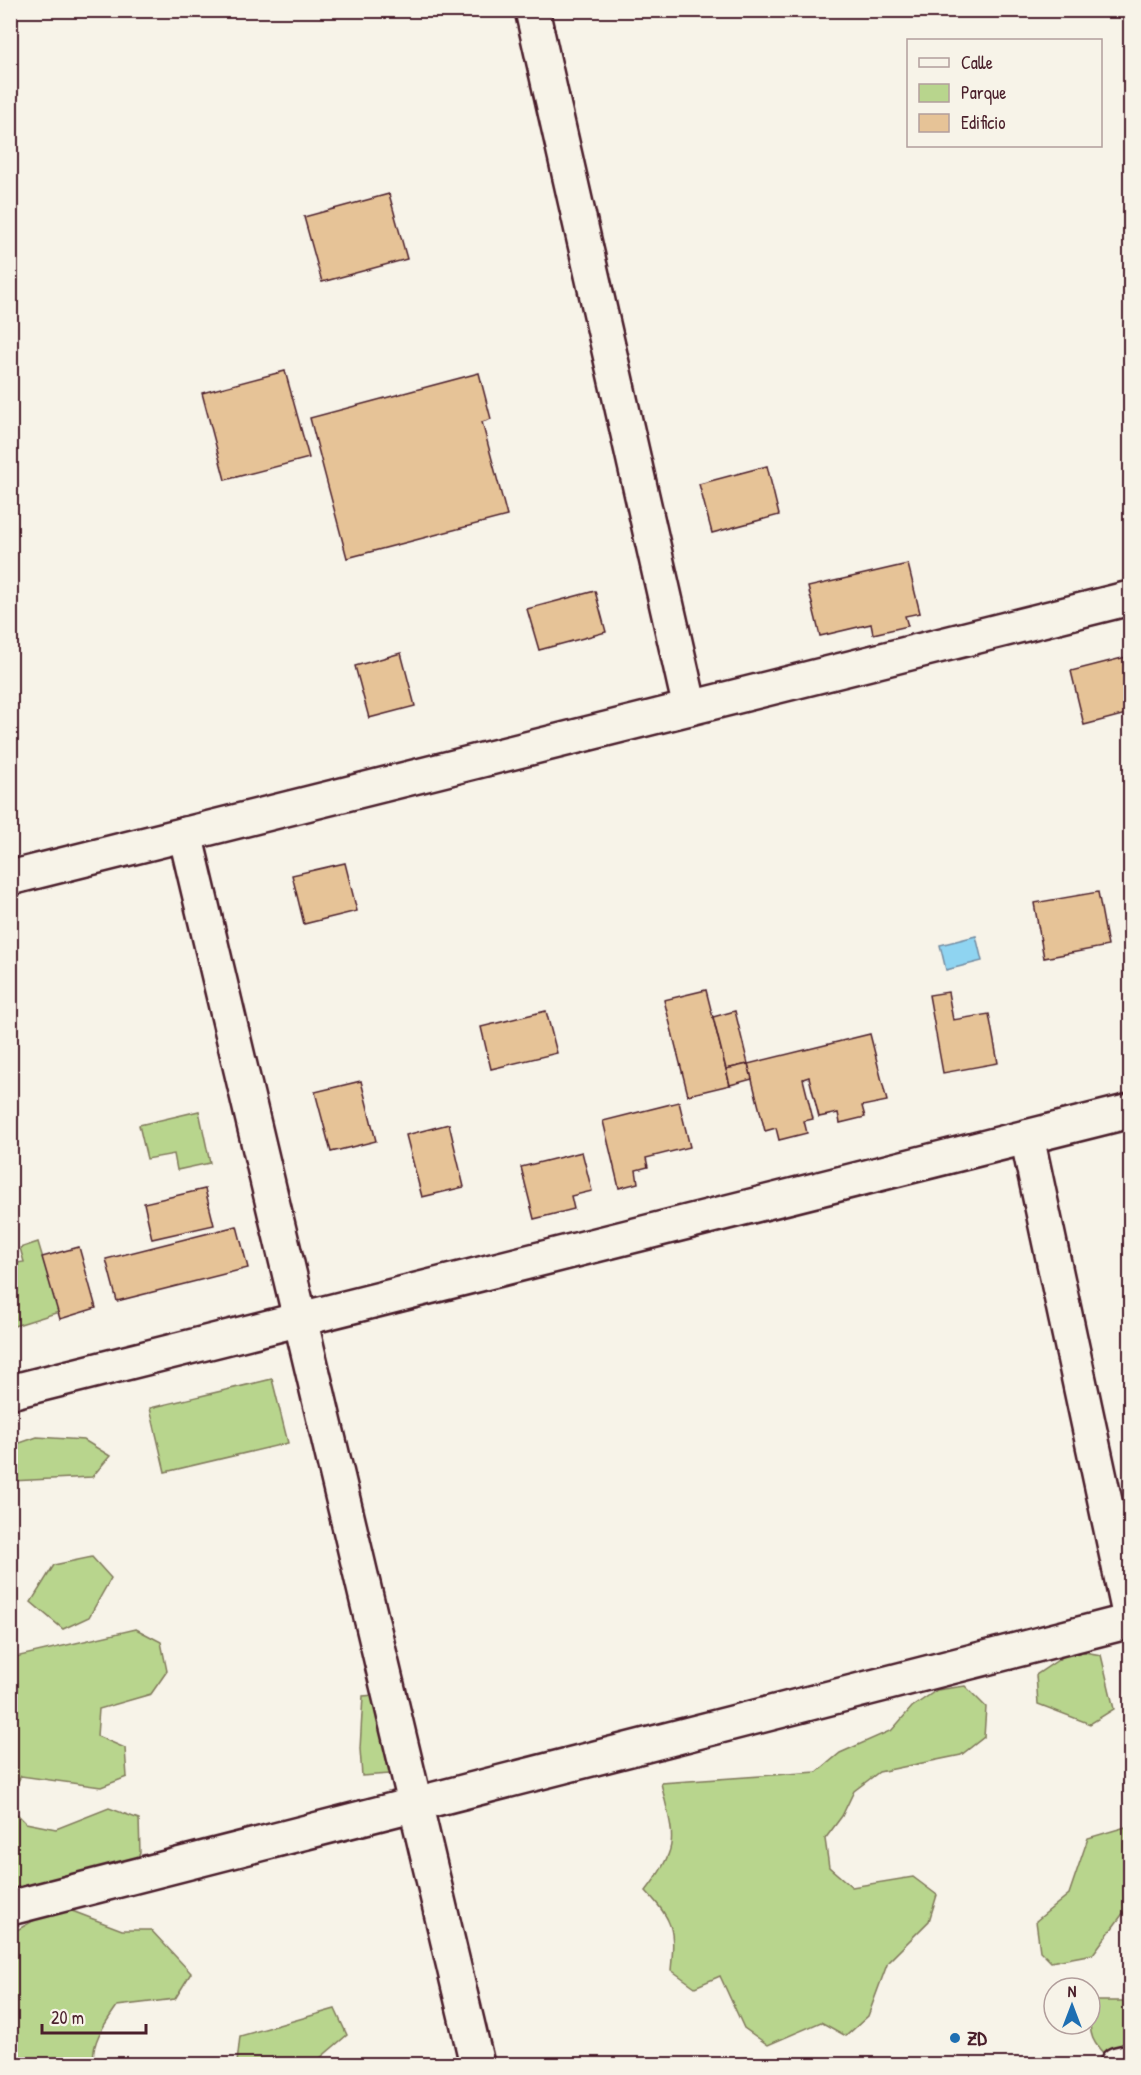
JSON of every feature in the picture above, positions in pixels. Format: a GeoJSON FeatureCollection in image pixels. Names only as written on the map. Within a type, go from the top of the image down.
{"type":"FeatureCollection","features":[{"type":"Feature","properties":{"kind":"street"},"geometry":{"type":"LineString","coordinates":[[532,10],[690,708]]}},
{"type":"Feature","properties":{"kind":"street"},"geometry":{"type":"LineString","coordinates":[[10,878],[1131,598]]}},
{"type":"Feature","properties":{"kind":"street"},"geometry":{"type":"LineString","coordinates":[[185,834],[477,2064]]}},
{"type":"Feature","properties":{"kind":"street"},"geometry":{"type":"LineString","coordinates":[[10,1392],[1131,1111]]}},
{"type":"Feature","properties":{"kind":"street"},"geometry":{"type":"LineString","coordinates":[[10,1908],[1131,1619],[1027,1137]]}},
{"type":"Feature","properties":{"kind":"street"},"geometry":{"type":"LineString","coordinates":[[1117,2064],[1131,2061]]}},
{"type":"Feature","properties":{"kind":"green space"},"geometry":{"type":"Polygon","coordinates":[[[199,1111],[210,1163],[177,1170],[174,1154],[147,1159],[139,1125],[199,1111]]]}},
{"type":"Feature","properties":{"kind":"green space"},"geometry":{"type":"Polygon","coordinates":[[[38,1242],[59,1312],[11,1327],[10,1264],[24,1262],[20,1248],[38,1242]]]}},
{"type":"Feature","properties":{"kind":"green space"},"geometry":{"type":"Polygon","coordinates":[[[272,1379],[288,1443],[165,1472],[150,1408],[272,1379]]]}},
{"type":"Feature","properties":{"kind":"green space"},"geometry":{"type":"Polygon","coordinates":[[[37,1437],[84,1440],[110,1456],[92,1477],[11,1481],[11,1446],[37,1437]]]}},
{"type":"Feature","properties":{"kind":"green space"},"geometry":{"type":"Polygon","coordinates":[[[92,1557],[111,1578],[89,1617],[63,1629],[31,1602],[54,1565],[92,1557]]]}},
{"type":"Feature","properties":{"kind":"green space"},"geometry":{"type":"Polygon","coordinates":[[[136,1629],[161,1642],[167,1671],[151,1694],[99,1709],[97,1736],[125,1748],[127,1777],[101,1787],[21,1776],[11,1794],[11,1658],[136,1629]]]}},
{"type":"Feature","properties":{"kind":"green space"},"geometry":{"type":"Polygon","coordinates":[[[1073,1650],[1101,1655],[1114,1709],[1090,1724],[1038,1704],[1036,1675],[1073,1650]]]}},
{"type":"Feature","properties":{"kind":"green space"},"geometry":{"type":"Polygon","coordinates":[[[965,1686],[986,1707],[984,1737],[961,1755],[879,1772],[854,1791],[842,1816],[825,1839],[829,1867],[852,1887],[913,1877],[937,1895],[929,1921],[888,1962],[868,2016],[846,2036],[821,2022],[768,2045],[744,2028],[720,1976],[695,1987],[671,1970],[673,1945],[670,1927],[662,1910],[646,1891],[665,1862],[672,1840],[661,1783],[817,1772],[840,1753],[892,1730],[912,1707],[937,1690],[965,1686]]]}},
{"type":"Feature","properties":{"kind":"green space"},"geometry":{"type":"Polygon","coordinates":[[[389,1694],[404,1773],[362,1776],[360,1749],[363,1696],[389,1694]]]}},
{"type":"Feature","properties":{"kind":"green space"},"geometry":{"type":"Polygon","coordinates":[[[10,1807],[26,1823],[56,1829],[109,1808],[139,1819],[140,1853],[126,1879],[11,1906],[10,1807]]]}},
{"type":"Feature","properties":{"kind":"green space"},"geometry":{"type":"Polygon","coordinates":[[[1129,1826],[1130,1904],[1093,1954],[1051,1962],[1040,1951],[1036,1921],[1069,1894],[1088,1838],[1129,1826]]]}},
{"type":"Feature","properties":{"kind":"green space"},"geometry":{"type":"Polygon","coordinates":[[[59,1906],[122,1930],[151,1930],[191,1973],[175,1999],[117,2006],[94,2048],[94,2064],[11,2064],[10,1934],[59,1906]]]}},
{"type":"Feature","properties":{"kind":"green space"},"geometry":{"type":"Polygon","coordinates":[[[1102,2001],[1130,2001],[1130,2064],[1114,2063],[1092,2036],[1102,2036],[1102,2001]]]}},
{"type":"Feature","properties":{"kind":"green space"},"geometry":{"type":"Polygon","coordinates":[[[335,2009],[347,2035],[313,2064],[237,2063],[240,2036],[335,2009]]]}},
{"type":"Feature","properties":{"kind":"water"},"geometry":{"type":"Polygon","coordinates":[[[976,936],[982,961],[946,970],[940,945],[976,936]]]}},
{"type":"Feature","properties":{"kind":"building"},"geometry":{"type":"Polygon","coordinates":[[[389,194],[407,259],[322,282],[304,217],[389,194]]]}},
{"type":"Feature","properties":{"kind":"building"},"geometry":{"type":"Polygon","coordinates":[[[285,371],[309,458],[225,480],[202,393],[285,371]]]}},
{"type":"Feature","properties":{"kind":"building"},"geometry":{"type":"Polygon","coordinates":[[[479,373],[491,419],[482,422],[507,516],[347,558],[310,418],[479,373]]]}},
{"type":"Feature","properties":{"kind":"building"},"geometry":{"type":"Polygon","coordinates":[[[767,466],[779,515],[712,533],[699,484],[767,466]]]}},
{"type":"Feature","properties":{"kind":"building"},"geometry":{"type":"Polygon","coordinates":[[[908,564],[920,613],[905,616],[908,626],[873,634],[871,624],[820,636],[808,587],[908,564]]]}},
{"type":"Feature","properties":{"kind":"building"},"geometry":{"type":"Polygon","coordinates":[[[595,591],[606,632],[539,650],[527,609],[595,591]]]}},
{"type":"Feature","properties":{"kind":"building"},"geometry":{"type":"Polygon","coordinates":[[[401,653],[415,706],[369,718],[355,666],[401,653]]]}},
{"type":"Feature","properties":{"kind":"building"},"geometry":{"type":"Polygon","coordinates":[[[1130,656],[1130,713],[1084,725],[1071,671],[1130,656]]]}},
{"type":"Feature","properties":{"kind":"building"},"geometry":{"type":"Polygon","coordinates":[[[345,863],[357,911],[304,924],[292,875],[345,863]]]}},
{"type":"Feature","properties":{"kind":"building"},"geometry":{"type":"Polygon","coordinates":[[[1098,892],[1108,946],[1044,958],[1034,903],[1098,892]]]}},
{"type":"Feature","properties":{"kind":"building"},"geometry":{"type":"Polygon","coordinates":[[[706,990],[730,1085],[688,1095],[664,1000],[706,990]]]}},
{"type":"Feature","properties":{"kind":"building"},"geometry":{"type":"Polygon","coordinates":[[[948,992],[953,1020],[989,1014],[998,1063],[943,1073],[929,995],[948,992]]]}},
{"type":"Feature","properties":{"kind":"building"},"geometry":{"type":"Polygon","coordinates":[[[546,1011],[557,1053],[491,1069],[481,1027],[546,1011]]]}},
{"type":"Feature","properties":{"kind":"building"},"geometry":{"type":"Polygon","coordinates":[[[735,1011],[748,1064],[726,1069],[713,1017],[735,1011]]]}},
{"type":"Feature","properties":{"kind":"building"},"geometry":{"type":"Polygon","coordinates":[[[870,1034],[887,1101],[862,1106],[865,1117],[840,1123],[838,1113],[819,1117],[809,1077],[803,1079],[813,1119],[804,1121],[807,1133],[779,1140],[776,1128],[765,1131],[748,1064],[870,1034]]]}},
{"type":"Feature","properties":{"kind":"building"},"geometry":{"type":"Polygon","coordinates":[[[748,1064],[752,1079],[730,1085],[726,1069],[748,1064]]]}},
{"type":"Feature","properties":{"kind":"building"},"geometry":{"type":"Polygon","coordinates":[[[361,1081],[376,1141],[331,1152],[315,1092],[361,1081]]]}},
{"type":"Feature","properties":{"kind":"building"},"geometry":{"type":"Polygon","coordinates":[[[679,1102],[690,1147],[646,1158],[648,1167],[636,1170],[638,1183],[619,1188],[603,1121],[679,1102]]]}},
{"type":"Feature","properties":{"kind":"building"},"geometry":{"type":"Polygon","coordinates":[[[449,1124],[464,1187],[422,1197],[406,1135],[449,1124]]]}},
{"type":"Feature","properties":{"kind":"building"},"geometry":{"type":"Polygon","coordinates":[[[582,1152],[592,1191],[571,1196],[574,1209],[534,1219],[521,1167],[582,1152]]]}},
{"type":"Feature","properties":{"kind":"building"},"geometry":{"type":"Polygon","coordinates":[[[205,1189],[214,1225],[152,1239],[144,1203],[205,1189]]]}},
{"type":"Feature","properties":{"kind":"building"},"geometry":{"type":"Polygon","coordinates":[[[237,1226],[248,1268],[117,1301],[106,1259],[237,1226]]]}},
{"type":"Feature","properties":{"kind":"building"},"geometry":{"type":"Polygon","coordinates":[[[79,1247],[96,1308],[60,1319],[42,1257],[79,1247]]]}},
{"type":"Feature","properties":{"kind":"place","name":"ZD"},"geometry":{"type":"Point","coordinates":[955,2038]}}]}
